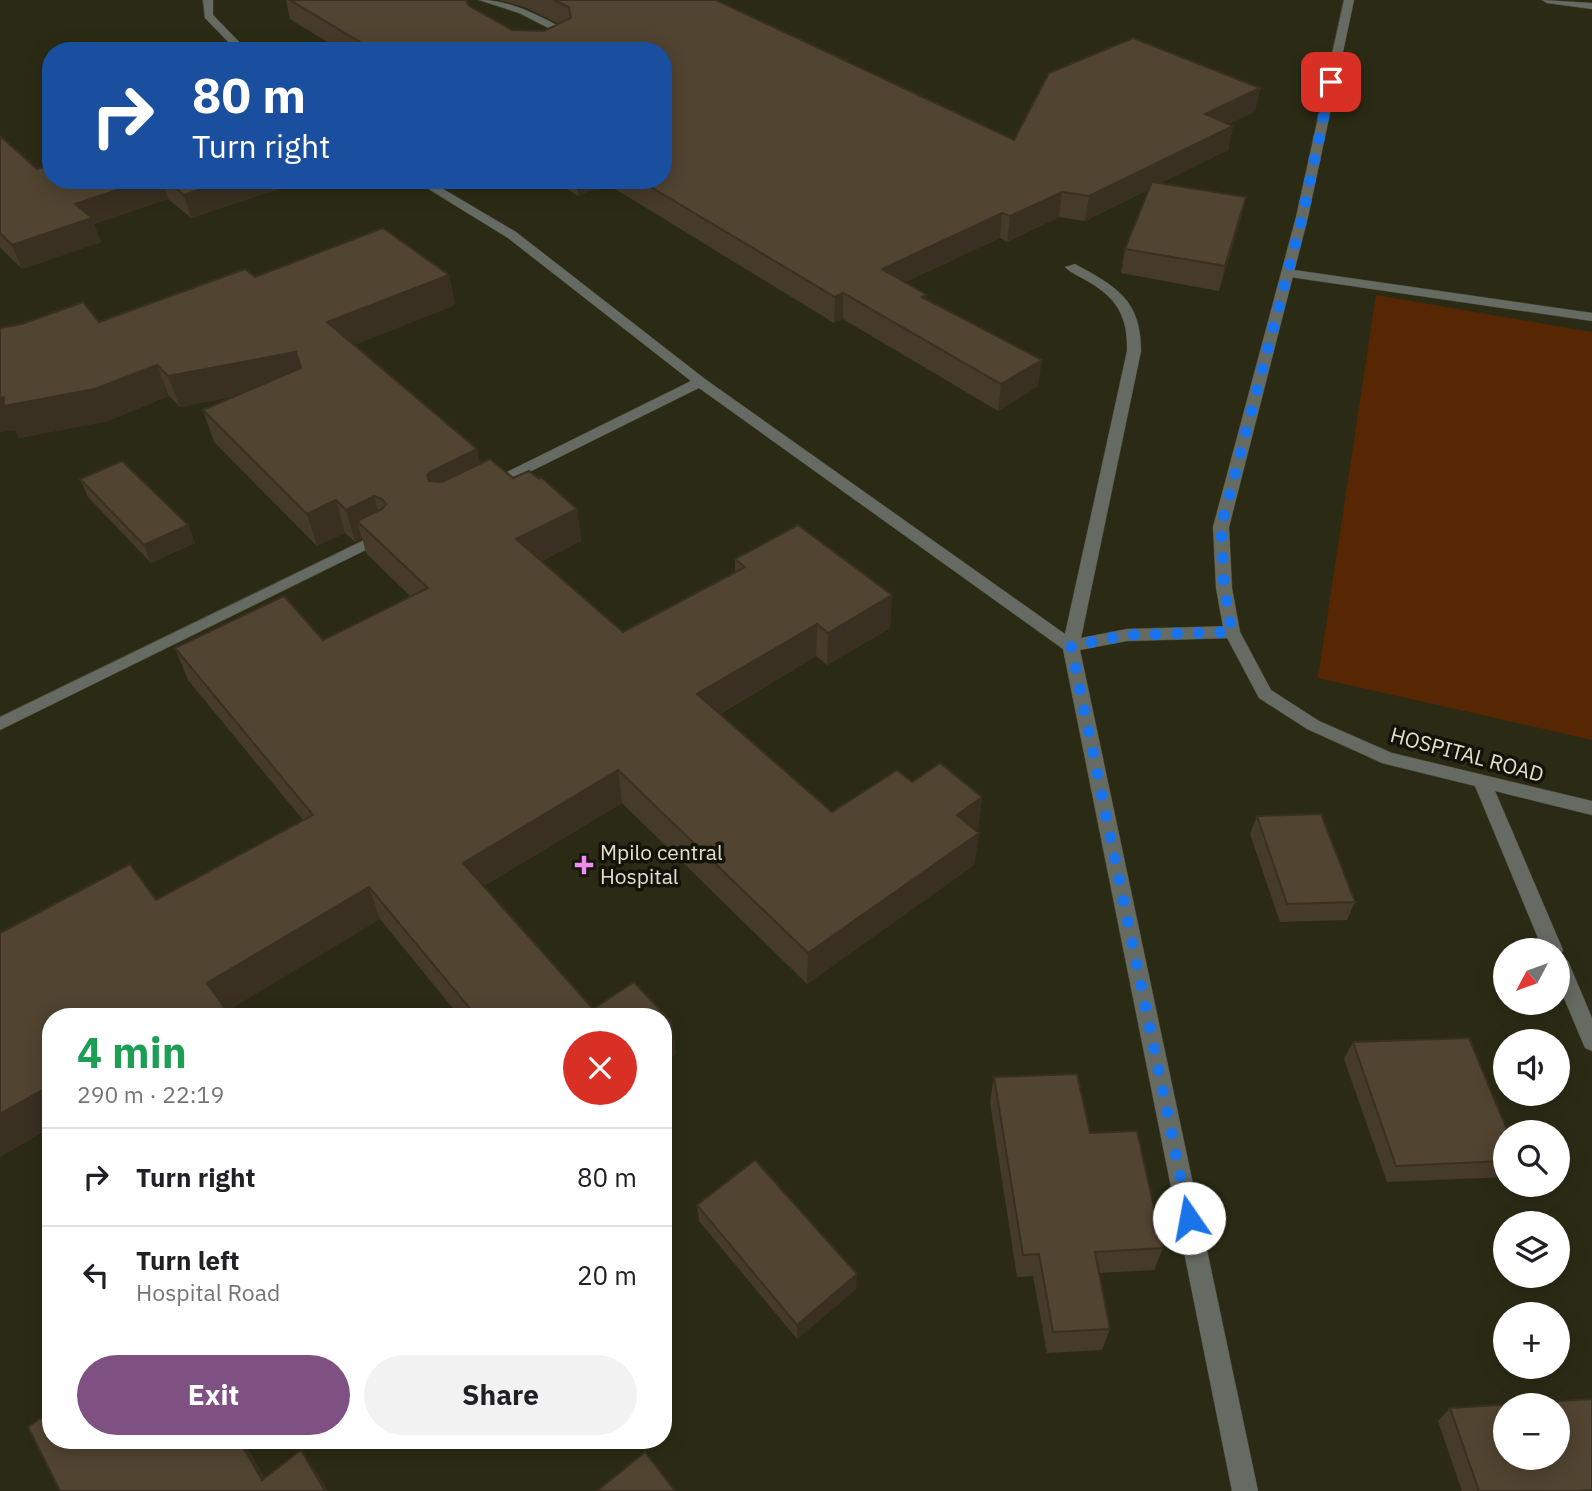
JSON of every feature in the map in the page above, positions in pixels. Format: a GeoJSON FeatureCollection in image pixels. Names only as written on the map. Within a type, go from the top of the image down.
{"type":"FeatureCollection","features":[{"type":"Feature","properties":{"kind":"street"},"geometry":{"type":"LineString","coordinates":[[208,0],[208,16],[234,42]]}},
{"type":"Feature","properties":{"kind":"street"},"geometry":{"type":"LineString","coordinates":[[484,0],[522,11],[567,34],[564,42]]}},
{"type":"Feature","properties":{"kind":"street","name":"HOSPITAL ROAD"},"geometry":{"type":"LineString","coordinates":[[1349,0],[1302,218],[1221,527],[1224,588],[1232,632],[1265,694],[1313,725],[1388,758],[1592,808]]}},
{"type":"Feature","properties":{"kind":"street"},"geometry":{"type":"LineString","coordinates":[[1548,0],[1592,6]]}},
{"type":"Feature","properties":{"kind":"street"},"geometry":{"type":"LineString","coordinates":[[435,189],[512,235],[700,382],[1071,646],[1127,635],[1232,632]]}},
{"type":"Feature","properties":{"kind":"street"},"geometry":{"type":"LineString","coordinates":[[1071,267],[1116,292],[1136,326],[1134,351],[1071,646],[1245,1491]]}},
{"type":"Feature","properties":{"kind":"street"},"geometry":{"type":"LineString","coordinates":[[1287,273],[1592,317]]}},
{"type":"Feature","properties":{"kind":"street"},"geometry":{"type":"LineString","coordinates":[[480,491],[700,382]]}},
{"type":"Feature","properties":{"kind":"street"},"geometry":{"type":"LineString","coordinates":[[0,724],[383,536]]}},
{"type":"Feature","properties":{"kind":"street"},"geometry":{"type":"LineString","coordinates":[[1482,782],[1548,938]]}},
{"type":"Feature","properties":{"kind":"street"},"geometry":{"type":"LineString","coordinates":[[1570,990],[1592,1042]]}},
{"type":"Feature","properties":{"kind":"shaded area"},"geometry":{"type":"Polygon","coordinates":[[[1376,295],[1592,332],[1592,740],[1318,678],[1376,295]]]}},
{"type":"Feature","properties":{"kind":"building"},"geometry":{"type":"Polygon","coordinates":[[[290,0],[466,0],[468,5],[512,30],[544,31],[571,18],[569,7],[554,0],[716,0],[1014,140],[1049,73],[1133,38],[1260,88],[1205,114],[1233,126],[1089,196],[1062,192],[1010,216],[1002,213],[882,269],[927,295],[922,297],[1042,360],[1001,384],[843,293],[835,297],[654,189],[672,189],[672,42],[360,42],[290,0]]]}},
{"type":"Feature","properties":{"kind":"building"},"geometry":{"type":"Polygon","coordinates":[[[0,136],[37,169],[42,168],[42,189],[120,189],[75,204],[92,218],[12,245],[0,233],[0,136]]]}},
{"type":"Feature","properties":{"kind":"building"},"geometry":{"type":"Polygon","coordinates":[[[1152,182],[1246,197],[1225,266],[1125,249],[1152,182]]]}},
{"type":"Feature","properties":{"kind":"building"},"geometry":{"type":"Polygon","coordinates":[[[177,189],[202,189],[184,195],[177,189]]]}},
{"type":"Feature","properties":{"kind":"building"},"geometry":{"type":"Polygon","coordinates":[[[383,228],[449,275],[327,322],[477,449],[430,472],[427,475],[429,481],[442,482],[490,459],[513,478],[529,471],[539,479],[541,477],[577,509],[516,539],[623,632],[745,567],[735,559],[798,525],[892,595],[828,633],[817,624],[697,694],[832,812],[897,770],[912,782],[940,763],[982,797],[957,815],[979,833],[808,953],[618,770],[463,863],[592,1008],[470,1008],[369,887],[207,983],[225,1008],[42,1008],[42,1090],[0,1114],[0,933],[130,864],[156,900],[313,815],[175,648],[284,596],[323,640],[428,588],[357,521],[382,509],[386,504],[382,499],[374,496],[346,510],[336,500],[307,514],[203,410],[301,368],[296,352],[168,376],[157,365],[95,389],[4,406],[4,397],[0,398],[0,328],[22,324],[83,302],[99,322],[245,269],[255,277],[383,228]]]}},
{"type":"Feature","properties":{"kind":"building"},"geometry":{"type":"Polygon","coordinates":[[[122,461],[188,525],[144,545],[80,479],[122,461]]]}},
{"type":"Feature","properties":{"kind":"building"},"geometry":{"type":"Polygon","coordinates":[[[1321,814],[1355,902],[1287,904],[1257,816],[1321,814]]]}},
{"type":"Feature","properties":{"kind":"building"},"geometry":{"type":"Polygon","coordinates":[[[634,982],[658,1008],[595,1008],[634,982]]]}},
{"type":"Feature","properties":{"kind":"building"},"geometry":{"type":"Polygon","coordinates":[[[1469,1038],[1493,1096],[1493,1106],[1497,1106],[1503,1120],[1493,1120],[1493,1162],[1396,1166],[1353,1042],[1469,1038]]]}},
{"type":"Feature","properties":{"kind":"building"},"geometry":{"type":"Polygon","coordinates":[[[1077,1074],[1090,1133],[1137,1131],[1163,1248],[1095,1252],[1110,1329],[1053,1332],[1039,1254],[1023,1255],[994,1077],[1077,1074]]]}},
{"type":"Feature","properties":{"kind":"building"},"geometry":{"type":"Polygon","coordinates":[[[755,1160],[857,1274],[797,1325],[697,1205],[755,1160]]]}},
{"type":"Feature","properties":{"kind":"building"},"geometry":{"type":"Polygon","coordinates":[[[1592,1399],[1592,1490],[1479,1491],[1450,1408],[1493,1405],[1493,1470],[1570,1470],[1570,1400],[1592,1399]]]}},
{"type":"Feature","properties":{"kind":"building"},"geometry":{"type":"Polygon","coordinates":[[[42,1417],[42,1449],[244,1449],[262,1480],[301,1450],[325,1491],[60,1491],[28,1427],[42,1417]]]}},
{"type":"Feature","properties":{"kind":"building"},"geometry":{"type":"Polygon","coordinates":[[[645,1452],[675,1491],[597,1491],[645,1452]]]}},
{"type":"Feature","properties":{"kind":"place","name":"Mpilo central Hospital"},"geometry":{"type":"Point","coordinates":[584,865]}},
{"type":"Feature","properties":{"kind":"route"},"geometry":{"type":"LineString","coordinates":[[1189,1218],[1071,646],[1127,635],[1232,632],[1224,588],[1221,527],[1302,218],[1331,82]]}}]}
